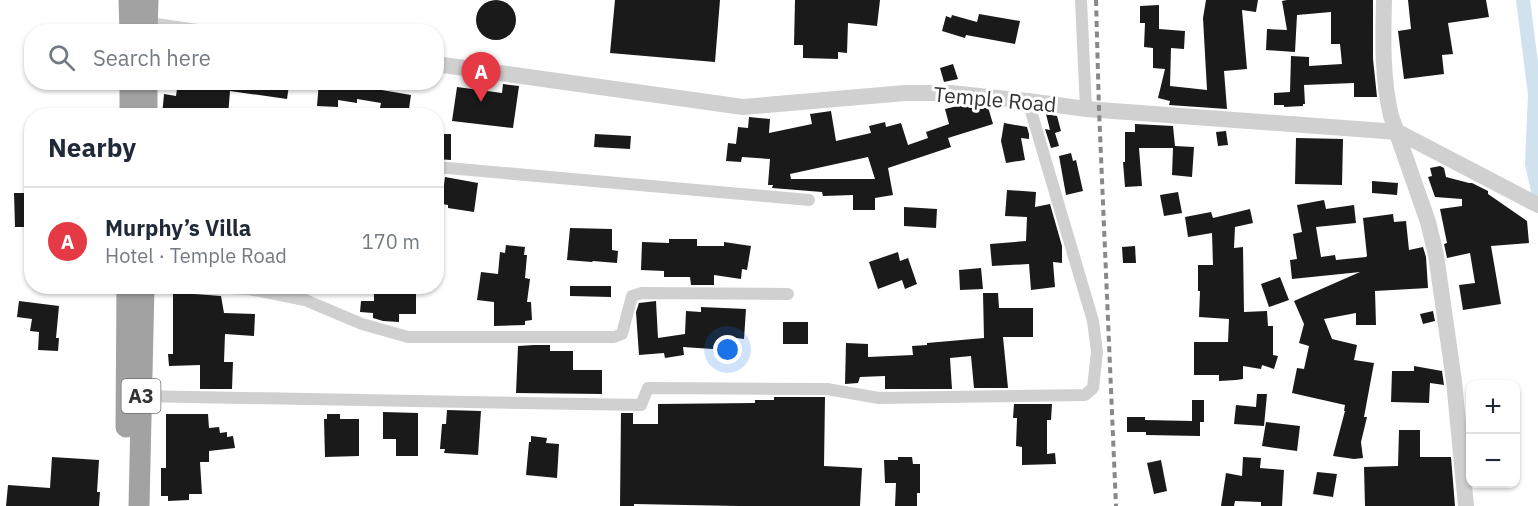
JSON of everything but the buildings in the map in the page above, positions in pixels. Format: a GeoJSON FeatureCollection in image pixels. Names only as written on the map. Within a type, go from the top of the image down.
{"type":"FeatureCollection","features":[{"type":"Feature","properties":{"kind":"highway"},"geometry":{"type":"LineString","coordinates":[[129,0],[137,24]]}},
{"type":"Feature","properties":{"kind":"highway"},"geometry":{"type":"LineString","coordinates":[[139,24],[148,0]]}},
{"type":"Feature","properties":{"kind":"highway"},"geometry":{"type":"LineString","coordinates":[[130,90],[130,108]]}},
{"type":"Feature","properties":{"kind":"highway"},"geometry":{"type":"LineString","coordinates":[[147,90],[147,108]]}},
{"type":"Feature","properties":{"kind":"highway","name":"A3"},"geometry":{"type":"LineString","coordinates":[[127,294],[139,506]]}},
{"type":"Feature","properties":{"kind":"highway","name":"A3"},"geometry":{"type":"LineString","coordinates":[[125,506],[143,294]]}},
{"type":"Feature","properties":{"kind":"street"},"geometry":{"type":"LineString","coordinates":[[1081,0],[1086,109]]}},
{"type":"Feature","properties":{"kind":"street"},"geometry":{"type":"LineString","coordinates":[[1384,0],[1385,86],[1391,116],[1428,222],[1436,255],[1453,369],[1466,506]]}},
{"type":"Feature","properties":{"kind":"street","name":"Temple Road"},"geometry":{"type":"LineString","coordinates":[[444,65],[743,107],[905,93],[951,93],[1086,109],[1398,132],[1538,205]]}},
{"type":"Feature","properties":{"kind":"street"},"geometry":{"type":"LineString","coordinates":[[133,396],[641,405],[648,388],[827,389],[879,398],[1085,395],[1093,388],[1097,352],[1093,321],[1028,101]]}},
{"type":"Feature","properties":{"kind":"street"},"geometry":{"type":"LineString","coordinates":[[444,168],[809,200]]}},
{"type":"Feature","properties":{"kind":"street"},"geometry":{"type":"LineString","coordinates":[[274,294],[305,300],[362,324],[408,337],[614,338],[622,334],[632,296],[642,293],[788,294]]}},
{"type":"Feature","properties":{"kind":"waterway"},"geometry":{"type":"LineString","coordinates":[[1523,0],[1535,94],[1532,164],[1538,191]]}},
{"type":"Feature","properties":{"kind":"railway"},"geometry":{"type":"LineString","coordinates":[[1096,0],[1116,506]]}},
{"type":"Feature","properties":{"kind":"place","name":"Murphy’s Villa"},"geometry":{"type":"Point","coordinates":[481,102]}}]}
